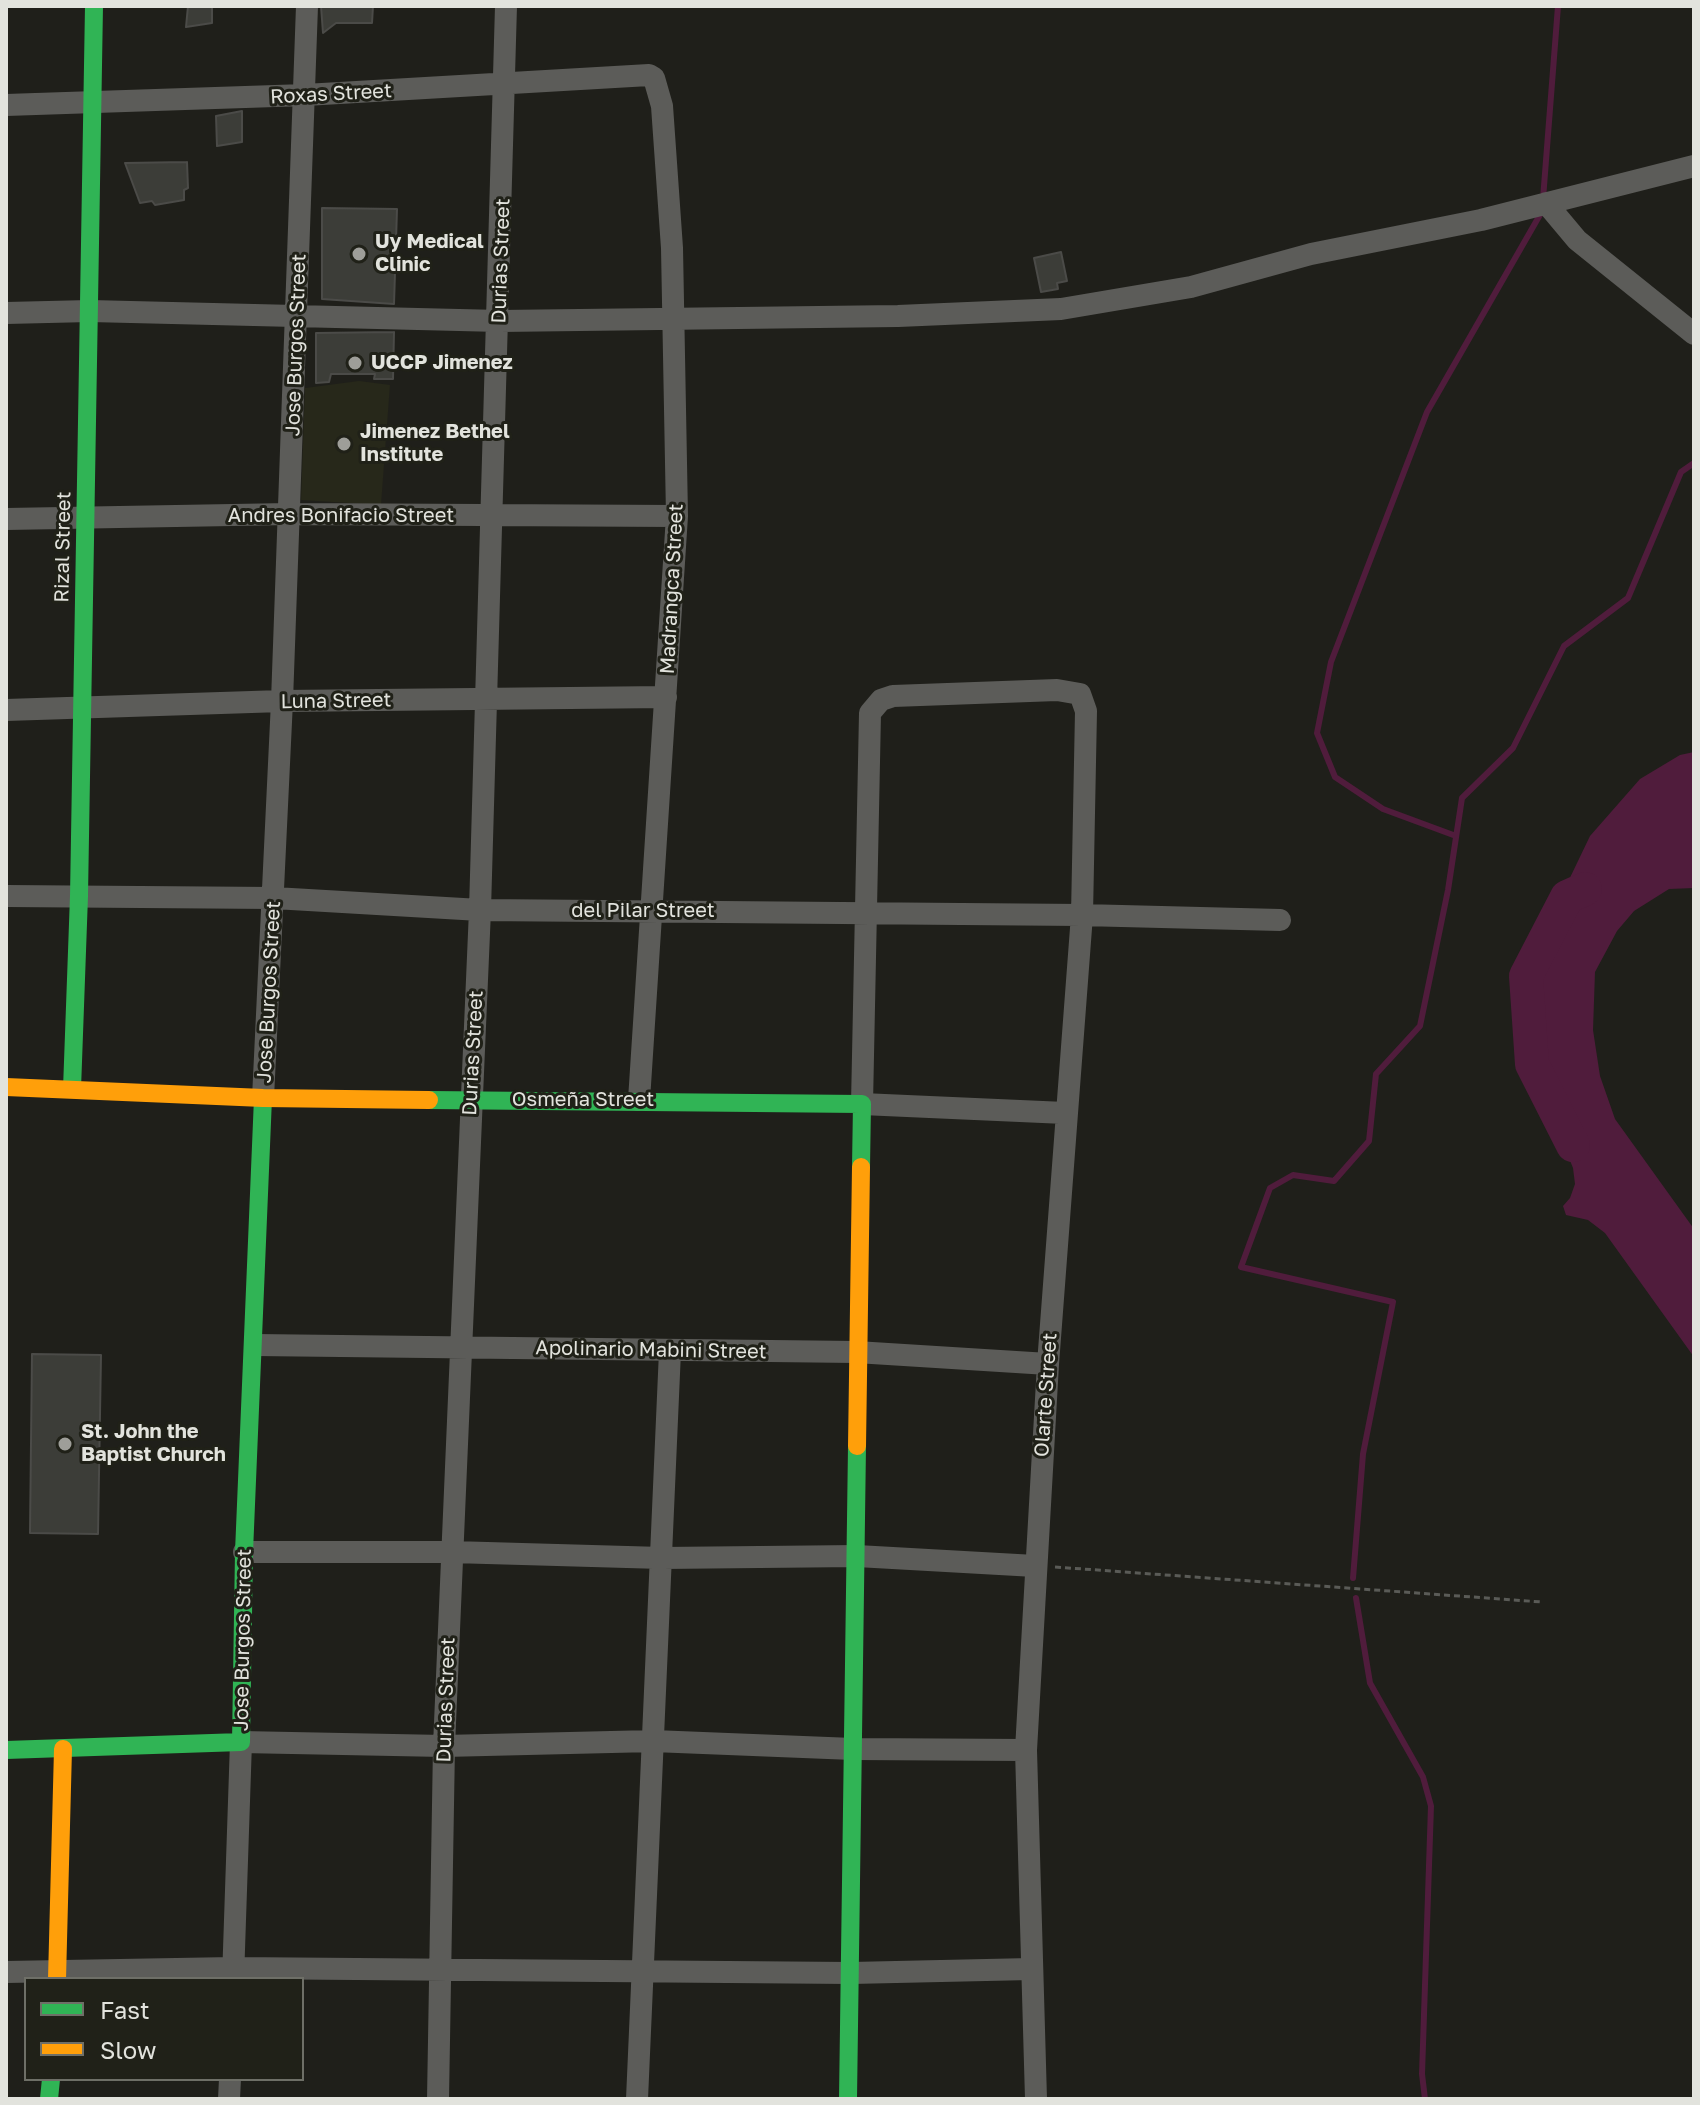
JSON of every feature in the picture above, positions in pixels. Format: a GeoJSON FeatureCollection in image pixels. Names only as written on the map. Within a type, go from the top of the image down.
{"type":"FeatureCollection","features":[{"type":"Feature","properties":{"kind":"street","name":"Rizal Street"},"geometry":{"type":"LineString","coordinates":[[72,1089],[79,896],[94,6]]}},
{"type":"Feature","properties":{"kind":"street","name":"Jose Burgos Street"},"geometry":{"type":"LineString","coordinates":[[233,1974],[244,1552],[274,898],[307,6]]}},
{"type":"Feature","properties":{"kind":"street","name":"Durias Street"},"geometry":{"type":"LineString","coordinates":[[438,2099],[444,1746],[488,699],[506,6]]}},
{"type":"Feature","properties":{"kind":"street","name":"Roxas Street"},"geometry":{"type":"LineString","coordinates":[[6,105],[305,95],[649,75],[654,78]]}},
{"type":"Feature","properties":{"kind":"street","name":"Madrangca Street"},"geometry":{"type":"LineString","coordinates":[[639,1100],[677,516],[675,317],[662,106],[654,78]]}},
{"type":"Feature","properties":{"kind":"street"},"geometry":{"type":"LineString","coordinates":[[6,313],[90,311],[500,321],[898,316],[1061,309],[1191,287],[1311,254],[1546,203],[1694,166]]}},
{"type":"Feature","properties":{"kind":"street"},"geometry":{"type":"LineString","coordinates":[[1546,203],[1577,240],[1694,334]]}},
{"type":"Feature","properties":{"kind":"street","name":"Andres Bonifacio Street"},"geometry":{"type":"LineString","coordinates":[[6,519],[289,514],[677,516]]}},
{"type":"Feature","properties":{"kind":"street","name":"Olarte Street"},"geometry":{"type":"LineString","coordinates":[[865,914],[866,789],[870,713],[874,707],[893,696],[1057,690],[1080,694],[1086,711],[1082,915],[1048,1364],[1026,1750],[1036,2099]]}},
{"type":"Feature","properties":{"kind":"street","name":"Luna Street"},"geometry":{"type":"LineString","coordinates":[[6,710],[282,701],[666,697]]}},
{"type":"Feature","properties":{"kind":"street","name":"del Pilar Street"},"geometry":{"type":"LineString","coordinates":[[6,896],[274,898],[480,910],[1082,915],[1280,920]]}},
{"type":"Feature","properties":{"kind":"street"},"geometry":{"type":"LineString","coordinates":[[848,2099],[857,1556],[856,1352],[865,914]]}},
{"type":"Feature","properties":{"kind":"street","name":"Osmeña Street"},"geometry":{"type":"LineString","coordinates":[[6,1087],[263,1098],[862,1104],[1065,1113]]}},
{"type":"Feature","properties":{"kind":"street","name":"Apolinario Mabini Street"},"geometry":{"type":"LineString","coordinates":[[255,1345],[856,1352],[1048,1364]]}},
{"type":"Feature","properties":{"kind":"street"},"geometry":{"type":"LineString","coordinates":[[637,2099],[670,1351]]}},
{"type":"Feature","properties":{"kind":"street"},"geometry":{"type":"LineString","coordinates":[[244,1552],[452,1552],[662,1558],[857,1556],[1035,1566]]}},
{"type":"Feature","properties":{"kind":"street"},"geometry":{"type":"LineString","coordinates":[[6,1750],[241,1742],[444,1746],[653,1741],[853,1749],[1026,1750]]}},
{"type":"Feature","properties":{"kind":"street"},"geometry":{"type":"LineString","coordinates":[[58,1975],[63,1749]]}},
{"type":"Feature","properties":{"kind":"street"},"geometry":{"type":"LineString","coordinates":[[6,1972],[58,1975],[442,1970],[851,1973],[1031,1969]]}},
{"type":"Feature","properties":{"kind":"path"},"geometry":{"type":"LineString","coordinates":[[1035,1566],[1542,1602]]}},
{"type":"Feature","properties":{"kind":"shaded area","name":"Jimenez Bethel Institute"},"geometry":{"type":"Polygon","coordinates":[[[359,381],[390,385],[381,505],[301,500],[305,388],[359,381]]]}},
{"type":"Feature","properties":{"kind":"shaded area"},"geometry":{"type":"Polygon","coordinates":[[[1694,752],[1694,888],[1669,889],[1634,911],[1617,931],[1595,972],[1593,1030],[1600,1076],[1615,1119],[1694,1229],[1694,1357],[1605,1233],[1588,1220],[1566,1215],[1563,1206],[1575,1184],[1573,1168],[1553,1118],[1553,1083],[1538,1063],[1540,1030],[1536,1022],[1536,978],[1566,886],[1590,836],[1640,779],[1680,755],[1694,752]]]}},
{"type":"Feature","properties":{"kind":"building"},"geometry":{"type":"Polygon","coordinates":[[[188,6],[212,6],[212,23],[186,27],[188,6]]]}},
{"type":"Feature","properties":{"kind":"building"},"geometry":{"type":"Polygon","coordinates":[[[321,6],[373,6],[372,23],[336,23],[323,33],[321,6]]]}},
{"type":"Feature","properties":{"kind":"building"},"geometry":{"type":"Polygon","coordinates":[[[242,111],[242,142],[217,146],[216,116],[242,111]]]}},
{"type":"Feature","properties":{"kind":"building"},"geometry":{"type":"Polygon","coordinates":[[[187,162],[188,188],[184,190],[184,200],[155,205],[152,201],[140,203],[125,163],[187,162]]]}},
{"type":"Feature","properties":{"kind":"building","name":"Uy Medical Clinic"},"geometry":{"type":"Polygon","coordinates":[[[322,208],[397,209],[394,304],[322,299],[322,208]]]}},
{"type":"Feature","properties":{"kind":"building"},"geometry":{"type":"Polygon","coordinates":[[[1061,252],[1067,281],[1057,283],[1058,289],[1041,292],[1034,258],[1061,252]]]}},
{"type":"Feature","properties":{"kind":"building","name":"UCCP Jimenez"},"geometry":{"type":"Polygon","coordinates":[[[394,332],[393,379],[374,379],[375,374],[331,374],[329,382],[316,383],[316,333],[394,332]]]}},
{"type":"Feature","properties":{"kind":"building","name":"St. John the Baptist Church"},"geometry":{"type":"Polygon","coordinates":[[[32,1354],[101,1355],[98,1534],[30,1533],[32,1354]]]}},
{"type":"Feature","properties":{"kind":"waterway"},"geometry":{"type":"LineString","coordinates":[[1543,199],[1558,6]]}},
{"type":"Feature","properties":{"kind":"waterway"},"geometry":{"type":"LineString","coordinates":[[1456,836],[1383,809],[1335,777],[1317,733],[1331,662],[1427,412],[1541,213]]}},
{"type":"Feature","properties":{"kind":"waterway"},"geometry":{"type":"LineString","coordinates":[[1353,1578],[1363,1454],[1393,1302],[1241,1267],[1270,1188],[1293,1175],[1334,1181],[1369,1141],[1376,1074],[1420,1026],[1448,890],[1462,798],[1513,748],[1564,646],[1628,598],[1681,472],[1694,463]]}},
{"type":"Feature","properties":{"kind":"waterway"},"geometry":{"type":"LineString","coordinates":[[1573,1145],[1532,1064],[1526,976],[1567,897],[1585,889]]}},
{"type":"Feature","properties":{"kind":"waterway"},"geometry":{"type":"LineString","coordinates":[[1356,1598],[1370,1683],[1423,1777],[1431,1806],[1422,2074],[1425,2099]]}},
{"type":"Feature","properties":{"kind":"traffic: fast"},"geometry":{"type":"LineString","coordinates":[[72,1089],[79,896],[94,6]]}},
{"type":"Feature","properties":{"kind":"traffic: fast"},"geometry":{"type":"LineString","coordinates":[[6,1750],[241,1742],[244,1552],[263,1098]]}},
{"type":"Feature","properties":{"kind":"traffic: fast"},"geometry":{"type":"LineString","coordinates":[[429,1100],[862,1104],[861,1167]]}},
{"type":"Feature","properties":{"kind":"traffic: fast"},"geometry":{"type":"LineString","coordinates":[[848,2099],[857,1446]]}},
{"type":"Feature","properties":{"kind":"traffic: fast"},"geometry":{"type":"LineString","coordinates":[[49,2099],[51,2081]]}},
{"type":"Feature","properties":{"kind":"traffic: slow"},"geometry":{"type":"LineString","coordinates":[[6,1087],[263,1098],[429,1100]]}},
{"type":"Feature","properties":{"kind":"traffic: slow"},"geometry":{"type":"LineString","coordinates":[[857,1446],[861,1167]]}},
{"type":"Feature","properties":{"kind":"traffic: slow"},"geometry":{"type":"LineString","coordinates":[[57,1977],[63,1749]]}},
{"type":"Feature","properties":{"kind":"place","name":"Uy Medical Clinic"},"geometry":{"type":"Point","coordinates":[359,254]}},
{"type":"Feature","properties":{"kind":"place","name":"UCCP Jimenez"},"geometry":{"type":"Point","coordinates":[355,363]}},
{"type":"Feature","properties":{"kind":"place","name":"Jimenez Bethel Institute"},"geometry":{"type":"Point","coordinates":[344,444]}},
{"type":"Feature","properties":{"kind":"place","name":"St. John the Baptist Church"},"geometry":{"type":"Point","coordinates":[65,1444]}}]}
